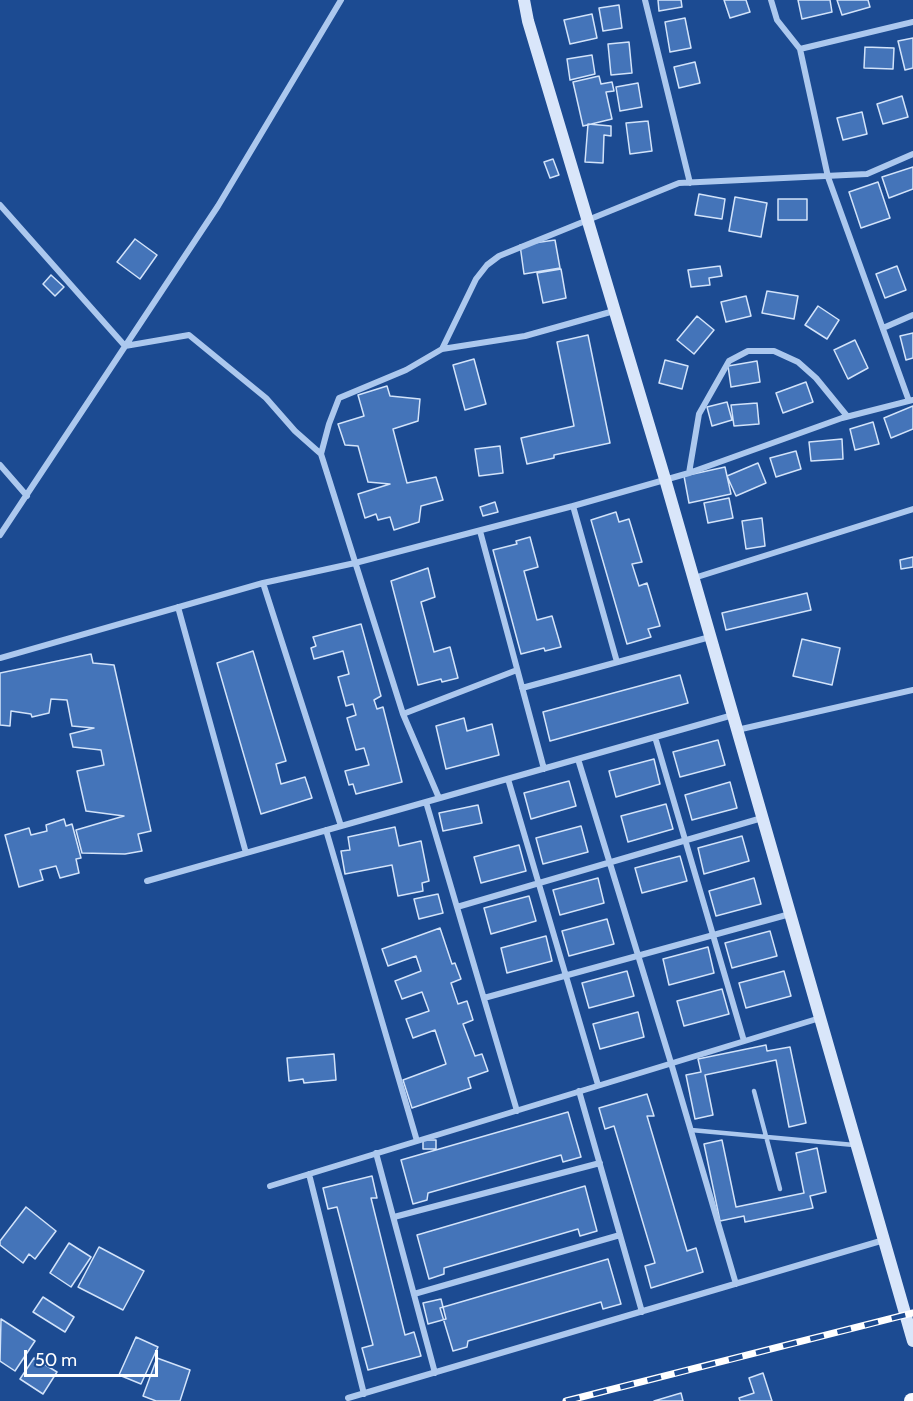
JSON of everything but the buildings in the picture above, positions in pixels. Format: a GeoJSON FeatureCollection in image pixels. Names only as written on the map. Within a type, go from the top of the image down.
{"type":"FeatureCollection","features":[{"type":"Feature","properties":{"kind":"main road"},"geometry":{"type":"LineString","coordinates":[[524,0],[528,21],[694,578],[913,1341]]}},
{"type":"Feature","properties":{"kind":"street"},"geometry":{"type":"LineString","coordinates":[[0,535],[218,206],[341,0]]}},
{"type":"Feature","properties":{"kind":"street"},"geometry":{"type":"LineString","coordinates":[[645,0],[690,183]]}},
{"type":"Feature","properties":{"kind":"street"},"geometry":{"type":"LineString","coordinates":[[0,658],[263,583],[355,563],[573,506],[689,473],[847,416],[911,401],[828,177],[800,49],[777,20],[771,0]]}},
{"type":"Feature","properties":{"kind":"street"},"geometry":{"type":"LineString","coordinates":[[800,49],[913,22]]}},
{"type":"Feature","properties":{"kind":"street"},"geometry":{"type":"LineString","coordinates":[[442,350],[476,279],[499,256],[680,183],[867,174],[913,154]]}},
{"type":"Feature","properties":{"kind":"street"},"geometry":{"type":"LineString","coordinates":[[0,205],[125,346]]}},
{"type":"Feature","properties":{"kind":"street"},"geometry":{"type":"LineString","coordinates":[[321,454],[339,398],[388,375],[406,370],[442,350],[525,336],[615,311]]}},
{"type":"Feature","properties":{"kind":"street"},"geometry":{"type":"LineString","coordinates":[[883,328],[913,315]]}},
{"type":"Feature","properties":{"kind":"street"},"geometry":{"type":"LineString","coordinates":[[125,346],[189,335],[266,398],[295,431],[321,454],[403,714],[440,798]]}},
{"type":"Feature","properties":{"kind":"street"},"geometry":{"type":"LineString","coordinates":[[689,473],[699,414],[729,361],[748,351],[774,351],[798,362],[816,378],[847,416]]}},
{"type":"Feature","properties":{"kind":"street"},"geometry":{"type":"LineString","coordinates":[[0,465],[27,496]]}},
{"type":"Feature","properties":{"kind":"street"},"geometry":{"type":"LineString","coordinates":[[573,506],[617,662]]}},
{"type":"Feature","properties":{"kind":"street"},"geometry":{"type":"LineString","coordinates":[[694,578],[913,509]]}},
{"type":"Feature","properties":{"kind":"street"},"geometry":{"type":"LineString","coordinates":[[480,531],[544,769]]}},
{"type":"Feature","properties":{"kind":"street"},"geometry":{"type":"LineString","coordinates":[[263,583],[341,826]]}},
{"type":"Feature","properties":{"kind":"street"},"geometry":{"type":"LineString","coordinates":[[178,607],[246,853]]}},
{"type":"Feature","properties":{"kind":"street"},"geometry":{"type":"LineString","coordinates":[[522,688],[710,637]]}},
{"type":"Feature","properties":{"kind":"street"},"geometry":{"type":"LineString","coordinates":[[403,714],[517,670]]}},
{"type":"Feature","properties":{"kind":"street"},"geometry":{"type":"LineString","coordinates":[[737,730],[913,690]]}},
{"type":"Feature","properties":{"kind":"street"},"geometry":{"type":"LineString","coordinates":[[147,881],[733,715]]}},
{"type":"Feature","properties":{"kind":"street"},"geometry":{"type":"LineString","coordinates":[[655,737],[744,1041]]}},
{"type":"Feature","properties":{"kind":"street"},"geometry":{"type":"LineString","coordinates":[[578,759],[736,1284]]}},
{"type":"Feature","properties":{"kind":"street"},"geometry":{"type":"LineString","coordinates":[[508,779],[598,1085]]}},
{"type":"Feature","properties":{"kind":"street"},"geometry":{"type":"LineString","coordinates":[[426,802],[516,1111]]}},
{"type":"Feature","properties":{"kind":"street"},"geometry":{"type":"LineString","coordinates":[[457,907],[762,818]]}},
{"type":"Feature","properties":{"kind":"street"},"geometry":{"type":"LineString","coordinates":[[326,830],[417,1141]]}},
{"type":"Feature","properties":{"kind":"street"},"geometry":{"type":"LineString","coordinates":[[484,998],[790,914]]}},
{"type":"Feature","properties":{"kind":"street"},"geometry":{"type":"LineString","coordinates":[[270,1186],[820,1018]]}},
{"type":"Feature","properties":{"kind":"street"},"geometry":{"type":"LineString","coordinates":[[579,1091],[642,1312]]}},
{"type":"Feature","properties":{"kind":"street"},"geometry":{"type":"LineString","coordinates":[[376,1153],[435,1373]]}},
{"type":"Feature","properties":{"kind":"street"},"geometry":{"type":"LineString","coordinates":[[394,1217],[600,1163]]}},
{"type":"Feature","properties":{"kind":"street"},"geometry":{"type":"LineString","coordinates":[[309,1174],[364,1394]]}},
{"type":"Feature","properties":{"kind":"street"},"geometry":{"type":"LineString","coordinates":[[414,1294],[620,1235]]}},
{"type":"Feature","properties":{"kind":"street"},"geometry":{"type":"LineString","coordinates":[[348,1398],[884,1240]]}},
{"type":"Feature","properties":{"kind":"lane"},"geometry":{"type":"LineString","coordinates":[[754,1091],[780,1189]]}},
{"type":"Feature","properties":{"kind":"lane"},"geometry":{"type":"LineString","coordinates":[[691,1130],[856,1145]]}},
{"type":"Feature","properties":{"kind":"railway"},"geometry":{"type":"LineString","coordinates":[[566,1401],[913,1313]]}}]}
